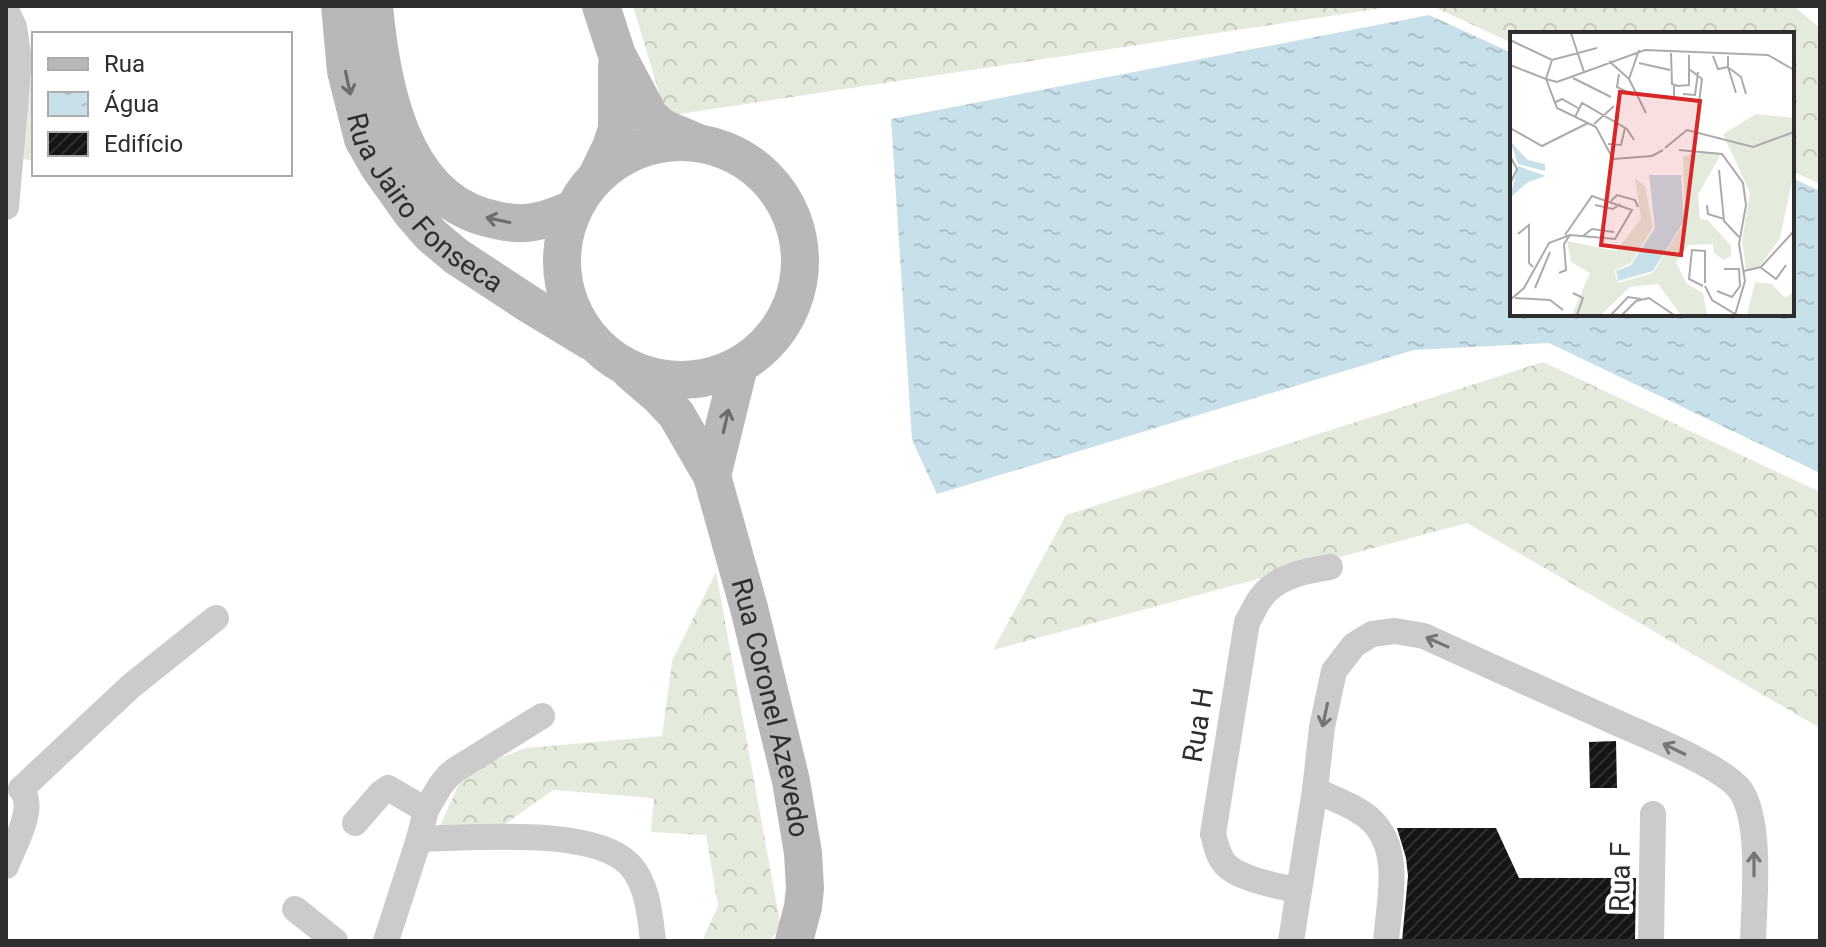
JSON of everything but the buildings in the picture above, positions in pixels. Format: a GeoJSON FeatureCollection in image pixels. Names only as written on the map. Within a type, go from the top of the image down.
{"type":"FeatureCollection","features":[{"type":"Feature","properties":{"kind":"main road","name":"Rua Jairo Fonseca"},"geometry":{"type":"LineString","coordinates":[[340,6],[346,71],[363,139],[411,212],[431,235],[456,256],[608,354]]}},
{"type":"Feature","properties":{"kind":"main road","name":"Rua Jairo Fonseca"},"geometry":{"type":"LineString","coordinates":[[374,6],[388,94],[399,128],[412,157],[442,195],[472,214],[516,223],[537,222],[573,209]]}},
{"type":"Feature","properties":{"kind":"main road"},"geometry":{"type":"LineString","coordinates":[[601,6],[617,55],[650,117],[663,128],[730,152],[758,170],[779,194],[794,224],[800,256],[797,289],[785,320],[765,346],[739,366],[710,377],[680,381],[650,377],[608,354]]}},
{"type":"Feature","properties":{"kind":"main road"},"geometry":{"type":"LineString","coordinates":[[617,55],[617,129],[597,176],[573,209],[563,243],[563,279],[574,313],[608,354],[640,379],[676,414],[712,476]]}},
{"type":"Feature","properties":{"kind":"main road"},"geometry":{"type":"LineString","coordinates":[[597,176],[627,154],[661,143],[698,143]]}},
{"type":"Feature","properties":{"kind":"main road"},"geometry":{"type":"LineString","coordinates":[[712,476],[739,366]]}},
{"type":"Feature","properties":{"kind":"main road","name":"Rua Coronel Azevedo"},"geometry":{"type":"LineString","coordinates":[[712,476],[777,718],[793,795],[803,853],[805,888],[794,941]]}},
{"type":"Feature","properties":{"kind":"street"},"geometry":{"type":"LineString","coordinates":[[6,10],[14,27],[19,60],[6,207]]}},
{"type":"Feature","properties":{"kind":"street","name":"Rua H"},"geometry":{"type":"LineString","coordinates":[[1298,891],[1242,875],[1226,865],[1213,834],[1247,622],[1262,596],[1281,580],[1304,571],[1330,567]]}},
{"type":"Feature","properties":{"kind":"street"},"geometry":{"type":"LineString","coordinates":[[6,866],[27,809],[27,796],[13,787],[216,618]]}},
{"type":"Feature","properties":{"kind":"street"},"geometry":{"type":"LineString","coordinates":[[1291,941],[1322,727],[1334,671],[1354,645],[1372,634],[1395,631],[1424,636],[1673,748],[1728,778],[1740,790],[1750,810],[1755,866],[1753,941]]}},
{"type":"Feature","properties":{"kind":"street"},"geometry":{"type":"LineString","coordinates":[[386,941],[426,810],[449,775],[542,716]]}},
{"type":"Feature","properties":{"kind":"street"},"geometry":{"type":"LineString","coordinates":[[355,823],[388,788],[426,810]]}},
{"type":"Feature","properties":{"kind":"street"},"geometry":{"type":"LineString","coordinates":[[1315,790],[1357,810],[1370,819],[1384,837],[1392,861],[1386,941]]}},
{"type":"Feature","properties":{"kind":"street","name":"Rua F"},"geometry":{"type":"LineString","coordinates":[[1651,941],[1653,814]]}},
{"type":"Feature","properties":{"kind":"street"},"geometry":{"type":"LineString","coordinates":[[419,839],[527,836],[601,848],[629,864],[639,877],[649,911],[653,941]]}},
{"type":"Feature","properties":{"kind":"street"},"geometry":{"type":"LineString","coordinates":[[295,909],[335,941]]}},
{"type":"Feature","properties":{"kind":"green space"},"geometry":{"type":"Polygon","coordinates":[[[633,6],[1396,6],[666,116],[633,6]]]}},
{"type":"Feature","properties":{"kind":"green space"},"geometry":{"type":"Polygon","coordinates":[[[1432,6],[1794,6],[1820,28],[1820,184],[1794,172],[1794,32],[1510,32],[1510,42],[1432,6]]]}},
{"type":"Feature","properties":{"kind":"green space"},"geometry":{"type":"Polygon","coordinates":[[[32,71],[32,161],[19,158],[32,71]]]}},
{"type":"Feature","properties":{"kind":"green space"},"geometry":{"type":"Polygon","coordinates":[[[1543,362],[1820,492],[1820,728],[1467,523],[993,650],[1066,515],[1543,362]]]}},
{"type":"Feature","properties":{"kind":"green space"},"geometry":{"type":"Polygon","coordinates":[[[716,572],[781,928],[769,941],[702,941],[718,906],[706,835],[651,832],[654,798],[553,790],[505,824],[438,830],[465,771],[526,748],[662,736],[672,661],[716,572]]]}},
{"type":"Feature","properties":{"kind":"water"},"geometry":{"type":"Polygon","coordinates":[[[1429,15],[1510,52],[1510,316],[1794,316],[1794,179],[1820,191],[1820,473],[1549,343],[1414,350],[937,494],[912,440],[891,119],[1429,15]]]}}]}
